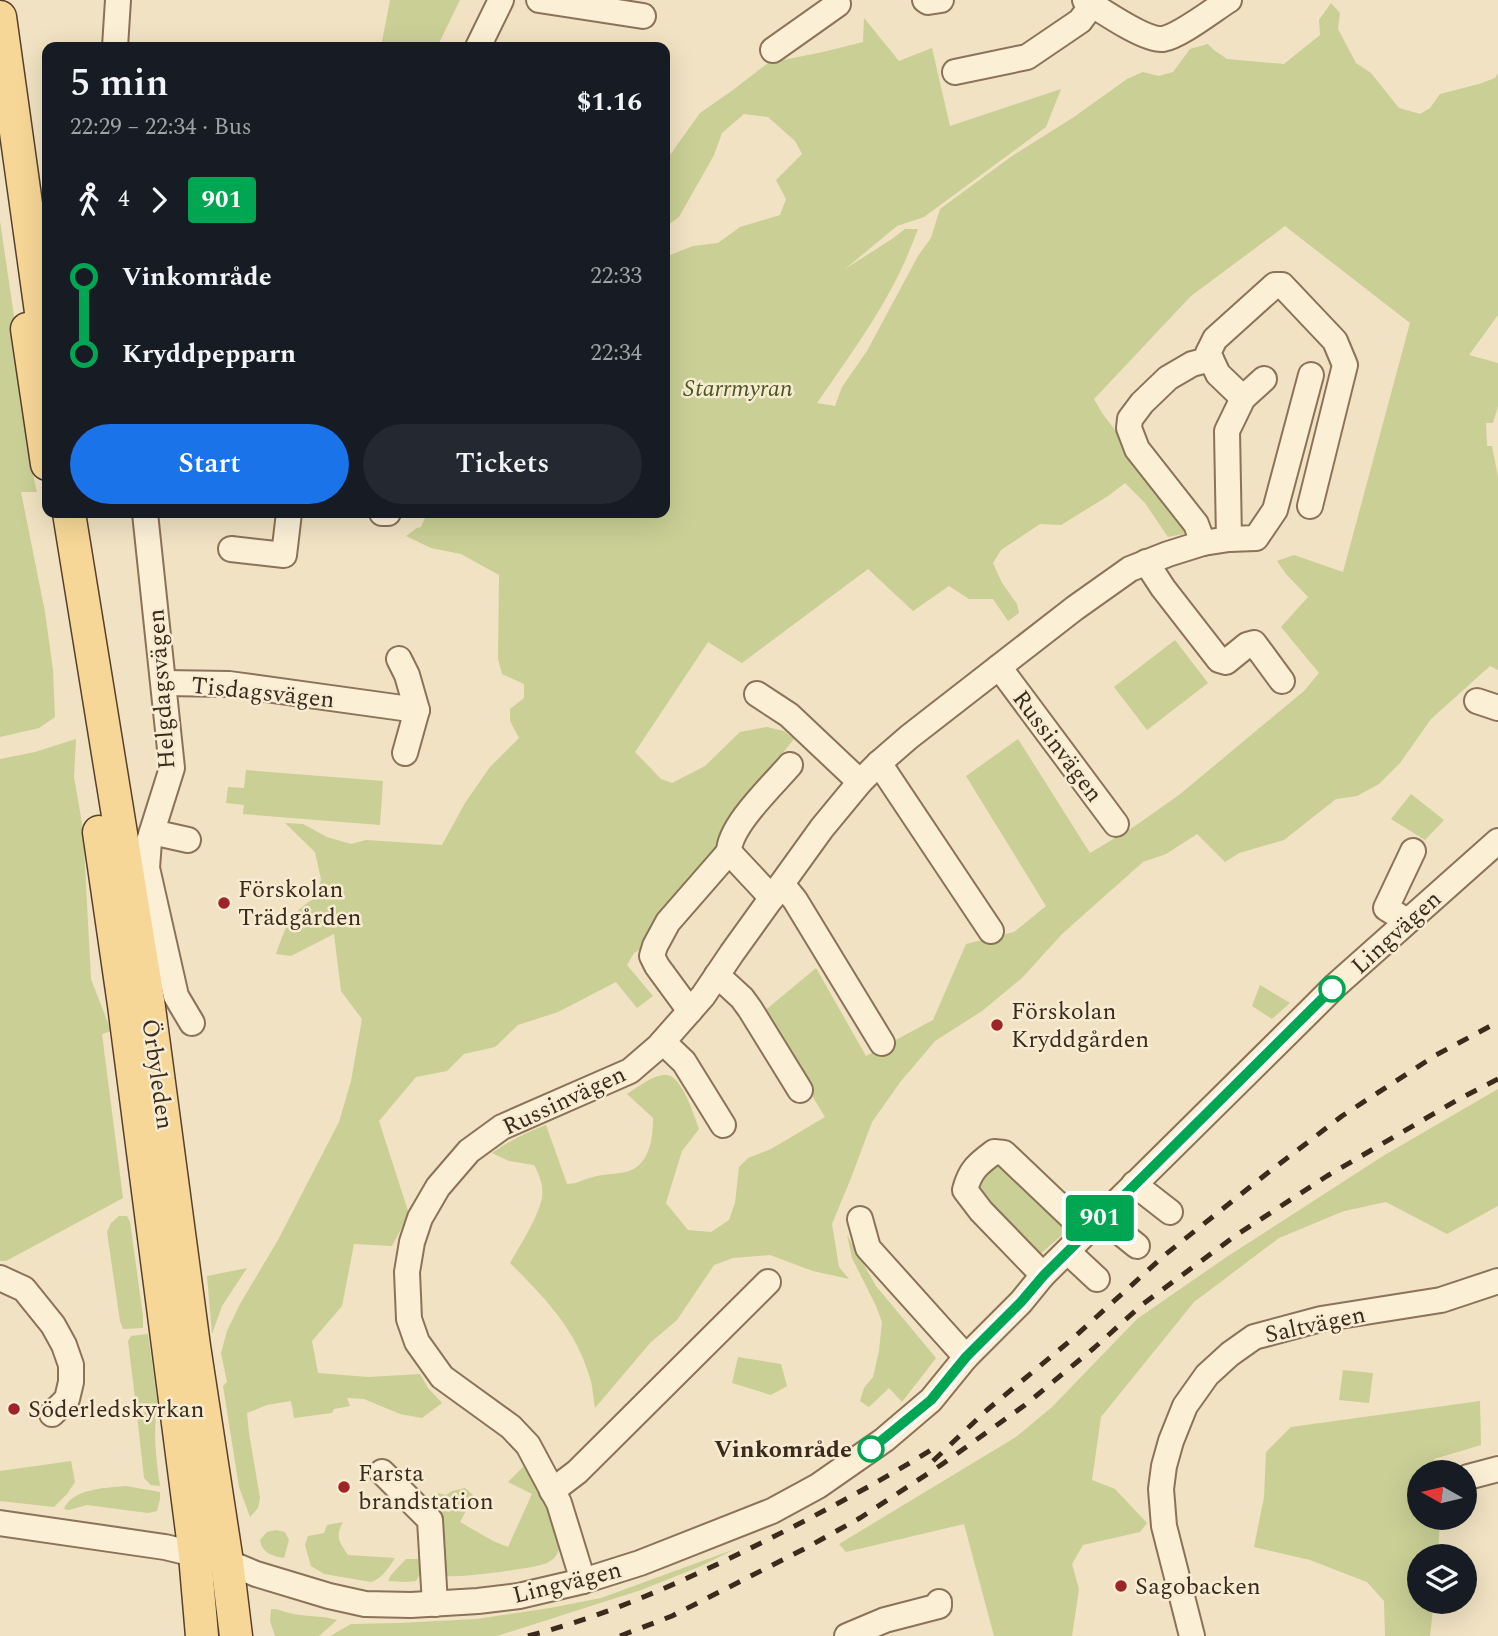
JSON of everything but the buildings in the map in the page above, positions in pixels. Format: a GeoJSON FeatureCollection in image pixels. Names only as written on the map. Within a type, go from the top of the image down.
{"type":"FeatureCollection","features":[{"type":"Feature","properties":{"kind":"main road"},"geometry":{"type":"LineString","coordinates":[[0,18],[42,319]]}},
{"type":"Feature","properties":{"kind":"main road"},"geometry":{"type":"LineString","coordinates":[[0,155],[42,431]]}},
{"type":"Feature","properties":{"kind":"main road","name":"Örbyleden"},"geometry":{"type":"LineString","coordinates":[[55,518],[124,1005],[210,1558],[236,1636]]}},
{"type":"Feature","properties":{"kind":"main road","name":"Örbyleden"},"geometry":{"type":"LineString","coordinates":[[70,518],[148,1000],[194,1346],[216,1636]]}},
{"type":"Feature","properties":{"kind":"main road","name":"Örbyleden"},"geometry":{"type":"LineString","coordinates":[[202,1636],[210,1558]]}},
{"type":"Feature","properties":{"kind":"street"},"geometry":{"type":"LineString","coordinates":[[115,42],[118,0]]}},
{"type":"Feature","properties":{"kind":"street"},"geometry":{"type":"LineString","coordinates":[[480,42],[501,0]]}},
{"type":"Feature","properties":{"kind":"street"},"geometry":{"type":"LineString","coordinates":[[540,0],[643,16]]}},
{"type":"Feature","properties":{"kind":"street"},"geometry":{"type":"LineString","coordinates":[[925,0],[941,0]]}},
{"type":"Feature","properties":{"kind":"street"},"geometry":{"type":"LineString","coordinates":[[955,72],[1027,57],[1080,21],[1089,2],[1144,35],[1162,39],[1180,32],[1229,0]]}},
{"type":"Feature","properties":{"kind":"street"},"geometry":{"type":"LineString","coordinates":[[773,50],[838,4]]}},
{"type":"Feature","properties":{"kind":"street"},"geometry":{"type":"LineString","coordinates":[[1243,398],[1218,374],[1208,353],[1215,339],[1275,285],[1282,285],[1335,341],[1345,365],[1310,506]]}},
{"type":"Feature","properties":{"kind":"street"},"geometry":{"type":"LineString","coordinates":[[1203,543],[1196,524],[1137,449],[1129,428],[1130,419],[1168,378],[1192,364],[1211,359]]}},
{"type":"Feature","properties":{"kind":"street","name":"Russinvägen"},"geometry":{"type":"LineString","coordinates":[[583,1581],[568,1529],[528,1445],[511,1427],[442,1377],[417,1342],[409,1319],[407,1272],[412,1242],[420,1218],[438,1187],[470,1151],[502,1127],[629,1071],[663,1042],[703,996],[821,828],[860,782],[909,737],[1075,608],[1130,569],[1203,543],[1229,538],[1256,538],[1275,510],[1311,375]]}},
{"type":"Feature","properties":{"kind":"street"},"geometry":{"type":"LineString","coordinates":[[1229,538],[1227,430],[1243,398],[1264,379]]}},
{"type":"Feature","properties":{"kind":"street","name":"Helgdagsvägen"},"geometry":{"type":"LineString","coordinates":[[146,518],[172,768],[149,841],[147,868],[176,996],[192,1023]]}},
{"type":"Feature","properties":{"kind":"street"},"geometry":{"type":"LineString","coordinates":[[231,549],[284,555],[288,518]]}},
{"type":"Feature","properties":{"kind":"street"},"geometry":{"type":"LineString","coordinates":[[1146,562],[1219,660],[1226,663],[1247,645],[1254,643],[1282,681]]}},
{"type":"Feature","properties":{"kind":"street"},"geometry":{"type":"LineString","coordinates":[[399,659],[407,675],[417,710],[405,752]]}},
{"type":"Feature","properties":{"kind":"street","name":"Russinvägen"},"geometry":{"type":"LineString","coordinates":[[999,667],[1116,824]]}},
{"type":"Feature","properties":{"kind":"street","name":"Tisdagsvägen"},"geometry":{"type":"LineString","coordinates":[[164,683],[229,684],[417,710]]}},
{"type":"Feature","properties":{"kind":"street"},"geometry":{"type":"LineString","coordinates":[[757,694],[789,715],[860,782]]}},
{"type":"Feature","properties":{"kind":"street"},"geometry":{"type":"LineString","coordinates":[[879,763],[991,931]]}},
{"type":"Feature","properties":{"kind":"street"},"geometry":{"type":"LineString","coordinates":[[690,1011],[657,966],[652,956],[655,946],[668,922],[729,852],[736,829],[790,765]]}},
{"type":"Feature","properties":{"kind":"street"},"geometry":{"type":"LineString","coordinates":[[152,832],[188,840]]}},
{"type":"Feature","properties":{"kind":"street","name":"Lingvägen"},"geometry":{"type":"LineString","coordinates":[[0,1523],[165,1547],[210,1558],[329,1596],[365,1604],[411,1605],[519,1596],[583,1581],[640,1563],[772,1510],[818,1486],[884,1440],[931,1400],[966,1357],[1134,1184],[1335,986],[1498,841]]}},
{"type":"Feature","properties":{"kind":"street"},"geometry":{"type":"LineString","coordinates":[[1407,922],[1386,908],[1413,851]]}},
{"type":"Feature","properties":{"kind":"street"},"geometry":{"type":"LineString","coordinates":[[729,852],[777,891],[795,900],[882,1043]]}},
{"type":"Feature","properties":{"kind":"street"},"geometry":{"type":"LineString","coordinates":[[717,975],[750,1009],[800,1090]]}},
{"type":"Feature","properties":{"kind":"street"},"geometry":{"type":"LineString","coordinates":[[663,1042],[684,1062],[723,1125]]}},
{"type":"Feature","properties":{"kind":"street"},"geometry":{"type":"LineString","coordinates":[[1044,1275],[981,1211],[965,1190],[969,1175],[994,1152],[1004,1153],[1094,1224],[1137,1245]]}},
{"type":"Feature","properties":{"kind":"street"},"geometry":{"type":"LineString","coordinates":[[1134,1184],[1170,1212]]}},
{"type":"Feature","properties":{"kind":"street"},"geometry":{"type":"LineString","coordinates":[[860,1219],[868,1248],[966,1357]]}},
{"type":"Feature","properties":{"kind":"street"},"geometry":{"type":"LineString","coordinates":[[1069,1252],[1097,1279]]}},
{"type":"Feature","properties":{"kind":"street"},"geometry":{"type":"LineString","coordinates":[[0,1278],[24,1289],[54,1325],[64,1345],[71,1365],[71,1382],[67,1399],[52,1414]]}},
{"type":"Feature","properties":{"kind":"street","name":"Saltvägen"},"geometry":{"type":"LineString","coordinates":[[1192,1636],[1164,1526],[1161,1489],[1171,1441],[1185,1406],[1207,1375],[1254,1337],[1321,1319],[1441,1300],[1498,1281]]}},
{"type":"Feature","properties":{"kind":"street"},"geometry":{"type":"LineString","coordinates":[[552,1491],[578,1472],[768,1282]]}},
{"type":"Feature","properties":{"kind":"street"},"geometry":{"type":"LineString","coordinates":[[1477,1474],[1498,1469]]}},
{"type":"Feature","properties":{"kind":"street"},"geometry":{"type":"LineString","coordinates":[[382,1472],[430,1520],[435,1604]]}},
{"type":"Feature","properties":{"kind":"street"},"geometry":{"type":"LineString","coordinates":[[847,1636],[885,1620],[939,1606],[939,1602]]}},
{"type":"Feature","properties":{"kind":"green space"},"geometry":{"type":"Polygon","coordinates":[[[390,0],[460,0],[439,42],[382,42],[390,0]]]}},
{"type":"Feature","properties":{"kind":"green space","name":"Starrmyran"},"geometry":{"type":"Polygon","coordinates":[[[1331,3],[1340,13],[1338,29],[1356,63],[1371,73],[1399,108],[1420,114],[1430,108],[1440,94],[1479,84],[1495,78],[1498,73],[1498,315],[1469,355],[1498,363],[1498,406],[1493,423],[1486,423],[1487,446],[1492,446],[1498,477],[1498,670],[1490,666],[1431,719],[1400,763],[1379,784],[1357,796],[1336,799],[1284,840],[1239,853],[1225,862],[1197,834],[1166,854],[1143,862],[1062,934],[1022,978],[982,1011],[935,1041],[901,1081],[872,1122],[832,1224],[839,1267],[849,1279],[813,1271],[770,1255],[733,1258],[714,1265],[677,1320],[650,1343],[595,1408],[583,1358],[567,1328],[510,1263],[532,1225],[541,1202],[542,1188],[538,1173],[534,1165],[509,1161],[492,1153],[518,1137],[546,1125],[567,1184],[634,1169],[649,1150],[653,1118],[627,1094],[653,1078],[670,1076],[676,1080],[686,1096],[699,1129],[682,1151],[666,1203],[688,1230],[711,1232],[729,1220],[735,1203],[739,1167],[748,1158],[771,1149],[825,1117],[762,1013],[816,968],[866,1056],[933,1020],[966,944],[1014,932],[1046,906],[966,776],[1018,739],[1090,853],[1179,795],[1304,691],[1319,673],[1281,627],[1308,597],[1277,561],[1294,555],[1343,572],[1410,323],[1285,226],[1191,296],[1094,399],[1193,532],[1168,537],[1145,503],[1125,483],[1061,525],[1040,524],[1001,550],[993,563],[1002,583],[1017,604],[1019,613],[1008,621],[993,599],[969,599],[949,586],[913,611],[868,569],[742,663],[708,642],[635,752],[661,779],[672,783],[705,766],[740,732],[767,727],[784,731],[794,739],[742,803],[723,849],[642,948],[634,953],[627,965],[653,996],[637,1008],[616,982],[558,1012],[518,1025],[495,1047],[464,1054],[447,1071],[416,1077],[379,1121],[409,1214],[392,1246],[354,1244],[342,1306],[312,1341],[318,1373],[368,1377],[420,1374],[442,1403],[422,1418],[400,1414],[364,1399],[347,1398],[350,1406],[334,1409],[332,1413],[294,1418],[291,1401],[267,1405],[247,1413],[260,1498],[258,1508],[250,1517],[239,1487],[223,1386],[227,1382],[221,1353],[227,1331],[240,1304],[278,1240],[339,1122],[351,1081],[362,1019],[341,991],[334,934],[291,956],[276,954],[295,914],[317,897],[321,879],[315,852],[285,823],[303,824],[327,837],[351,844],[366,840],[442,845],[465,803],[490,767],[519,738],[510,721],[510,709],[524,698],[524,684],[502,674],[498,659],[499,575],[461,554],[431,548],[406,536],[421,527],[425,518],[670,518],[670,255],[693,246],[718,243],[740,227],[780,215],[786,199],[776,180],[802,154],[795,141],[768,117],[744,114],[722,133],[714,155],[679,217],[670,223],[670,155],[700,113],[768,63],[863,42],[864,18],[899,61],[932,48],[950,126],[1061,89],[1046,127],[924,217],[897,226],[845,269],[905,229],[918,229],[902,269],[881,308],[817,403],[835,406],[842,387],[867,351],[918,256],[931,238],[940,209],[1012,156],[1127,79],[1143,72],[1159,76],[1173,72],[1190,49],[1208,44],[1227,59],[1284,64],[1320,35],[1319,20],[1331,3]]]}},
{"type":"Feature","properties":{"kind":"green space"},"geometry":{"type":"Polygon","coordinates":[[[0,221],[26,398],[31,466],[37,492],[21,492],[45,612],[53,670],[55,717],[39,728],[0,737],[0,221]]]}},
{"type":"Feature","properties":{"kind":"green space"},"geometry":{"type":"Polygon","coordinates":[[[1175,640],[1208,683],[1147,730],[1114,687],[1175,640]]]}},
{"type":"Feature","properties":{"kind":"green space"},"geometry":{"type":"Polygon","coordinates":[[[76,739],[74,777],[83,829],[91,979],[111,1031],[102,1034],[123,1198],[6,1261],[0,1261],[0,759],[35,752],[76,739]]]}},
{"type":"Feature","properties":{"kind":"green space"},"geometry":{"type":"Polygon","coordinates":[[[246,770],[383,781],[380,825],[243,814],[244,805],[226,803],[228,787],[244,788],[246,770]]]}},
{"type":"Feature","properties":{"kind":"green space"},"geometry":{"type":"Polygon","coordinates":[[[1411,794],[1444,820],[1425,840],[1391,819],[1411,794]]]}},
{"type":"Feature","properties":{"kind":"green space"},"geometry":{"type":"Polygon","coordinates":[[[1260,985],[1290,1003],[1272,1019],[1252,1006],[1260,985]]]}},
{"type":"Feature","properties":{"kind":"green space"},"geometry":{"type":"Polygon","coordinates":[[[1498,1089],[1498,1206],[1447,1234],[1386,1202],[1344,1211],[1279,1238],[1194,1302],[1101,1417],[1092,1480],[1115,1489],[1147,1523],[1140,1532],[1083,1545],[1072,1564],[1079,1589],[1072,1636],[994,1636],[964,1524],[846,1552],[839,1544],[1016,1437],[1052,1407],[1137,1319],[1225,1258],[1383,1156],[1498,1089]]]}},
{"type":"Feature","properties":{"kind":"green space"},"geometry":{"type":"Polygon","coordinates":[[[999,1161],[1071,1227],[1037,1257],[972,1182],[999,1161]]]}},
{"type":"Feature","properties":{"kind":"green space"},"geometry":{"type":"Polygon","coordinates":[[[119,1216],[127,1216],[130,1222],[143,1328],[123,1329],[120,1321],[107,1232],[111,1223],[119,1216]]]}},
{"type":"Feature","properties":{"kind":"green space"},"geometry":{"type":"Polygon","coordinates":[[[847,1235],[876,1286],[936,1358],[902,1402],[889,1388],[869,1407],[860,1401],[864,1388],[873,1377],[882,1322],[852,1258],[847,1235]]]}},
{"type":"Feature","properties":{"kind":"green space"},"geometry":{"type":"Polygon","coordinates":[[[247,1268],[222,1306],[212,1334],[207,1276],[247,1268]]]}},
{"type":"Feature","properties":{"kind":"green space"},"geometry":{"type":"Polygon","coordinates":[[[148,1334],[158,1405],[136,1406],[128,1341],[131,1336],[148,1334]]]}},
{"type":"Feature","properties":{"kind":"green space"},"geometry":{"type":"Polygon","coordinates":[[[738,1357],[781,1364],[787,1386],[771,1395],[732,1383],[738,1357]]]}},
{"type":"Feature","properties":{"kind":"green space"},"geometry":{"type":"Polygon","coordinates":[[[1343,1370],[1373,1373],[1369,1403],[1339,1400],[1343,1370]]]}},
{"type":"Feature","properties":{"kind":"green space"},"geometry":{"type":"Polygon","coordinates":[[[1480,1401],[1481,1445],[1434,1460],[1407,1460],[1407,1530],[1439,1530],[1439,1544],[1407,1544],[1407,1614],[1433,1614],[1430,1636],[1385,1636],[1384,1601],[1367,1582],[1310,1560],[1254,1547],[1264,1497],[1266,1452],[1291,1427],[1480,1401]]]}},
{"type":"Feature","properties":{"kind":"green space"},"geometry":{"type":"Polygon","coordinates":[[[157,1408],[155,1427],[160,1486],[151,1485],[144,1478],[137,1415],[157,1408]]]}},
{"type":"Feature","properties":{"kind":"green space"},"geometry":{"type":"Polygon","coordinates":[[[71,1461],[75,1482],[54,1507],[0,1501],[0,1471],[71,1461]]]}},
{"type":"Feature","properties":{"kind":"green space"},"geometry":{"type":"Polygon","coordinates":[[[528,1462],[536,1471],[560,1547],[555,1556],[547,1563],[529,1567],[447,1576],[438,1493],[446,1495],[465,1488],[474,1496],[460,1522],[508,1547],[532,1494],[508,1482],[528,1462]]]}},
{"type":"Feature","properties":{"kind":"green space"},"geometry":{"type":"Polygon","coordinates":[[[126,1486],[160,1492],[157,1511],[148,1513],[87,1505],[64,1509],[68,1502],[82,1493],[126,1486]]]}},
{"type":"Feature","properties":{"kind":"green space"},"geometry":{"type":"Polygon","coordinates":[[[420,1519],[424,1567],[416,1581],[388,1581],[406,1559],[418,1559],[420,1519]]]}},
{"type":"Feature","properties":{"kind":"green space"},"geometry":{"type":"Polygon","coordinates":[[[343,1522],[339,1539],[348,1555],[395,1558],[379,1578],[371,1582],[324,1574],[311,1566],[305,1545],[308,1536],[324,1533],[327,1525],[343,1522]]]}},
{"type":"Feature","properties":{"kind":"green space"},"geometry":{"type":"Polygon","coordinates":[[[267,1532],[285,1532],[289,1540],[284,1558],[268,1553],[261,1544],[260,1540],[267,1532]]]}},
{"type":"Feature","properties":{"kind":"green space"},"geometry":{"type":"Polygon","coordinates":[[[735,1549],[699,1567],[641,1590],[497,1636],[330,1636],[351,1624],[476,1619],[601,1598],[735,1549]]]}},
{"type":"Feature","properties":{"kind":"green space"},"geometry":{"type":"Polygon","coordinates":[[[271,1609],[337,1620],[319,1636],[275,1636],[270,1621],[271,1609]]]}},
{"type":"Feature","properties":{"kind":"railway"},"geometry":{"type":"LineString","coordinates":[[933,1461],[987,1410],[1071,1340],[1166,1254],[1265,1175],[1342,1116],[1436,1055],[1498,1022]]}},
{"type":"Feature","properties":{"kind":"railway"},"geometry":{"type":"LineString","coordinates":[[620,1636],[672,1616],[860,1518],[1025,1405],[1143,1304],[1235,1236],[1327,1176],[1498,1079]]}},
{"type":"Feature","properties":{"kind":"railway"},"geometry":{"type":"LineString","coordinates":[[528,1636],[618,1607],[704,1570],[826,1510],[931,1450]]}},
{"type":"Feature","properties":{"kind":"bus line","name":"901"},"geometry":{"type":"LineString","coordinates":[[871,1449],[931,1400],[966,1357],[1044,1275],[1332,989]]}},
{"type":"Feature","properties":{"kind":"place","name":"Förskolan Trädgården"},"geometry":{"type":"Point","coordinates":[224,903]}},
{"type":"Feature","properties":{"kind":"place","name":"Förskolan Kryddgården"},"geometry":{"type":"Point","coordinates":[997,1025]}},
{"type":"Feature","properties":{"kind":"place","name":"Söderledskyrkan"},"geometry":{"type":"Point","coordinates":[14,1409]}},
{"type":"Feature","properties":{"kind":"place","name":"Vinkområde"},"geometry":{"type":"Point","coordinates":[871,1449]}},
{"type":"Feature","properties":{"kind":"place","name":"Farsta brandstation"},"geometry":{"type":"Point","coordinates":[344,1487]}},
{"type":"Feature","properties":{"kind":"place","name":"Sagobacken"},"geometry":{"type":"Point","coordinates":[1121,1586]}}]}
